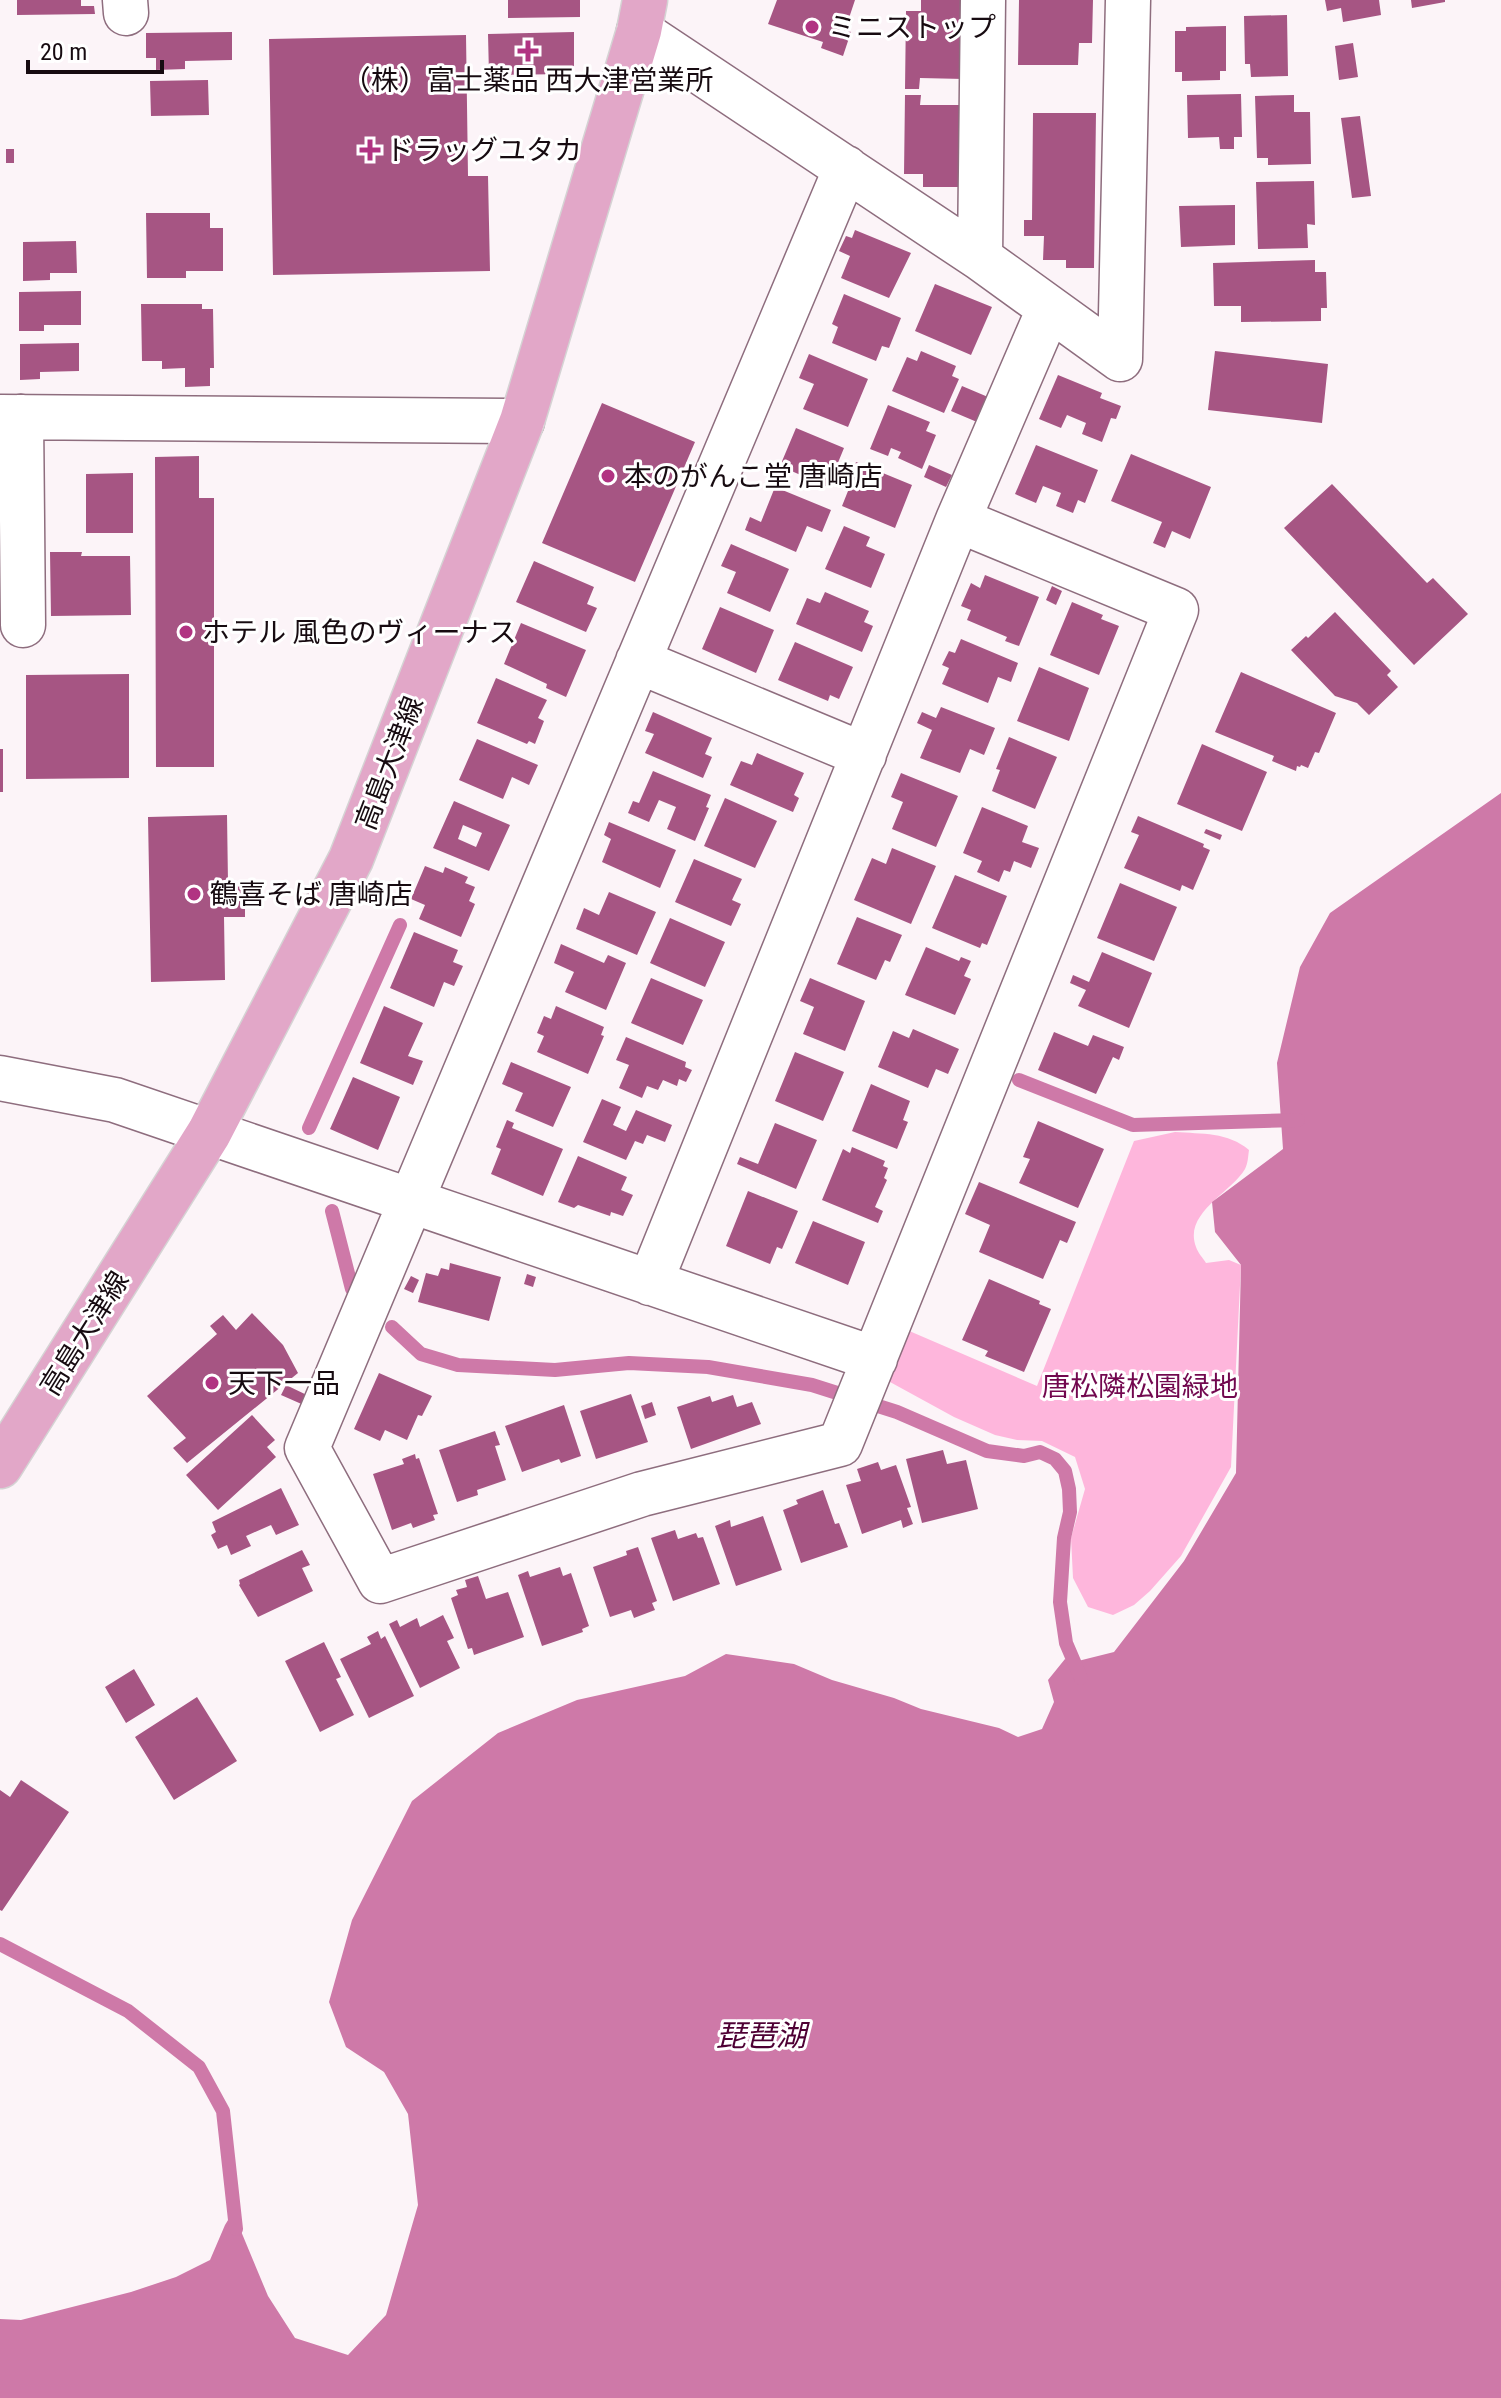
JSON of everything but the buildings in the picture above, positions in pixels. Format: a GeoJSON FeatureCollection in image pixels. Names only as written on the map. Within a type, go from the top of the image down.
{"type":"FeatureCollection","features":[{"type":"Feature","properties":{"kind":"main road","name":"高島大津線"},"geometry":{"type":"LineString","coordinates":[[0,1466],[209,1133],[351,859],[522,421],[642,15]]}},
{"type":"Feature","properties":{"kind":"street"},"geometry":{"type":"LineString","coordinates":[[980,258],[983,0]]}},
{"type":"Feature","properties":{"kind":"street"},"geometry":{"type":"LineString","coordinates":[[642,15],[846,168],[980,258],[1120,359],[1128,0]]}},
{"type":"Feature","properties":{"kind":"street"},"geometry":{"type":"LineString","coordinates":[[846,168],[307,1448],[380,1581],[642,1494],[840,1444],[1176,610],[958,520]]}},
{"type":"Feature","properties":{"kind":"street"},"geometry":{"type":"LineString","coordinates":[[650,1283],[958,520],[1049,309]]}},
{"type":"Feature","properties":{"kind":"street"},"geometry":{"type":"LineString","coordinates":[[23,625],[10,417],[522,421]]}},
{"type":"Feature","properties":{"kind":"street"},"geometry":{"type":"LineString","coordinates":[[638,661],[864,755]]}},
{"type":"Feature","properties":{"kind":"street"},"geometry":{"type":"LineString","coordinates":[[0,1078],[115,1100],[650,1283],[872,1365]]}},
{"type":"Feature","properties":{"kind":"green space","name":"唐松隣松園緑地"},"geometry":{"type":"Polygon","coordinates":[[[1175,1132],[1223,1137],[1249,1150],[1245,1169],[1202,1214],[1194,1235],[1197,1249],[1206,1263],[1229,1260],[1241,1265],[1231,1467],[1181,1556],[1134,1605],[1113,1615],[1088,1607],[1073,1578],[1071,1538],[1085,1489],[1075,1457],[1042,1441],[995,1435],[954,1417],[890,1382],[907,1330],[1037,1386],[1134,1141],[1175,1132]]]}},
{"type":"Feature","properties":{"kind":"water","name":"琵琶湖"},"geometry":{"type":"Polygon","coordinates":[[[1501,793],[1501,2398],[0,2398],[0,2319],[21,2320],[131,2292],[176,2277],[210,2260],[233,2212],[268,2296],[295,2338],[348,2355],[386,2315],[418,2205],[408,2114],[384,2072],[346,2047],[329,2002],[352,1920],[412,1801],[498,1733],[577,1700],[685,1676],[726,1654],[794,1664],[832,1680],[921,1709],[999,1728],[1018,1737],[1042,1729],[1054,1702],[1048,1680],[1065,1659],[1074,1662],[1114,1652],[1184,1561],[1236,1473],[1241,1265],[1215,1232],[1212,1202],[1283,1149],[1277,1063],[1300,967],[1330,913],[1501,793]]]}},
{"type":"Feature","properties":{"kind":"waterway"},"geometry":{"type":"LineString","coordinates":[[309,1128],[400,925]]}},
{"type":"Feature","properties":{"kind":"waterway"},"geometry":{"type":"LineString","coordinates":[[1019,1080],[1133,1125],[1298,1120]]}},
{"type":"Feature","properties":{"kind":"waterway"},"geometry":{"type":"LineString","coordinates":[[332,1211],[352,1289]]}},
{"type":"Feature","properties":{"kind":"waterway"},"geometry":{"type":"LineString","coordinates":[[392,1327],[421,1354],[458,1365],[555,1370],[629,1363],[708,1367],[812,1385],[897,1412],[987,1451],[1024,1456],[1040,1452],[1055,1459],[1065,1471],[1070,1512],[1064,1538],[1060,1602],[1066,1643],[1081,1678]]}},
{"type":"Feature","properties":{"kind":"waterway"},"geometry":{"type":"LineString","coordinates":[[0,1944],[128,2011],[199,2067],[223,2111],[236,2229]]}},
{"type":"Feature","properties":{"kind":"place","name":"ミニストップ"},"geometry":{"type":"Point","coordinates":[812,27]}},
{"type":"Feature","properties":{"kind":"place","name":"（株）富士薬品 西大津営業所"},"geometry":{"type":"Point","coordinates":[528,51]}},
{"type":"Feature","properties":{"kind":"place","name":"ドラッグユタカ"},"geometry":{"type":"Point","coordinates":[370,150]}},
{"type":"Feature","properties":{"kind":"place","name":"本のがんこ堂 唐崎店"},"geometry":{"type":"Point","coordinates":[608,476]}},
{"type":"Feature","properties":{"kind":"place","name":"ホテル 風色のヴィーナス"},"geometry":{"type":"Point","coordinates":[186,632]}},
{"type":"Feature","properties":{"kind":"place","name":"鶴喜そば 唐崎店"},"geometry":{"type":"Point","coordinates":[194,894]}},
{"type":"Feature","properties":{"kind":"place","name":"天下一品"},"geometry":{"type":"Point","coordinates":[212,1383]}}]}
